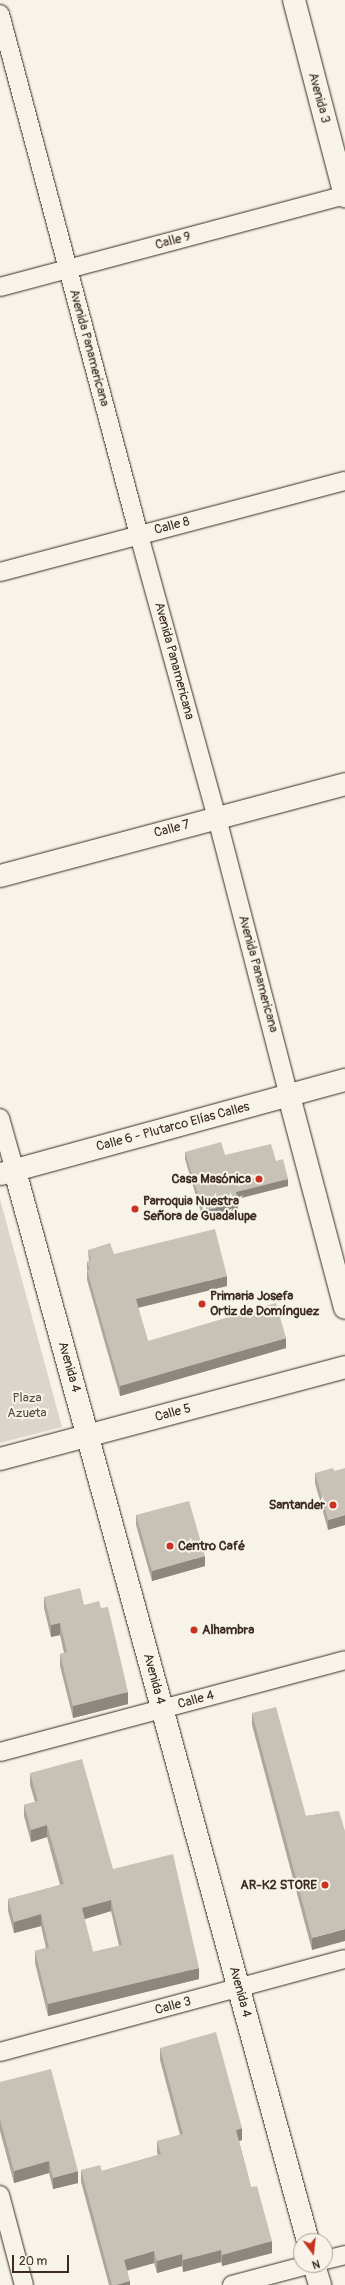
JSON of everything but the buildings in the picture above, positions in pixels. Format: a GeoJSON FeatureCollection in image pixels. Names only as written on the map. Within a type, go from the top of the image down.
{"type":"FeatureCollection","features":[{"type":"Feature","properties":{"kind":"main road","name":"Avenida 3"},"geometry":{"type":"LineString","coordinates":[[294,0],[345,195]]}},
{"type":"Feature","properties":{"kind":"main road","name":"Calle 7"},"geometry":{"type":"LineString","coordinates":[[0,876],[345,784]]}},
{"type":"Feature","properties":{"kind":"main road","name":"Calle 6 - Plutarco Elías Calles"},"geometry":{"type":"LineString","coordinates":[[7,1172],[345,1080]]}},
{"type":"Feature","properties":{"kind":"main road","name":"Avenida Panamericana"},"geometry":{"type":"LineString","coordinates":[[289,1096],[345,1308]]}},
{"type":"Feature","properties":{"kind":"main road","name":"Avenida 4"},"geometry":{"type":"LineString","coordinates":[[7,1172],[88,1436],[306,2233]]}},
{"type":"Feature","properties":{"kind":"main road","name":"Calle 5"},"geometry":{"type":"LineString","coordinates":[[0,1459],[345,1367]]}},
{"type":"Feature","properties":{"kind":"main road"},"geometry":{"type":"LineString","coordinates":[[316,2273],[320,2285]]}},
{"type":"Feature","properties":{"kind":"street","name":"Avenida Panamericana"},"geometry":{"type":"LineString","coordinates":[[0,14],[139,535],[217,818],[289,1096]]}},
{"type":"Feature","properties":{"kind":"street","name":"Calle 9"},"geometry":{"type":"LineString","coordinates":[[0,287],[345,195]]}},
{"type":"Feature","properties":{"kind":"street","name":"Calle 8"},"geometry":{"type":"LineString","coordinates":[[0,572],[345,481]]}},
{"type":"Feature","properties":{"kind":"street","name":"Avenida 4"},"geometry":{"type":"LineString","coordinates":[[0,1118],[7,1172]]}},
{"type":"Feature","properties":{"kind":"street","name":"Calle 4"},"geometry":{"type":"LineString","coordinates":[[0,1752],[345,1660]]}},
{"type":"Feature","properties":{"kind":"street","name":"Calle 3"},"geometry":{"type":"LineString","coordinates":[[0,2052],[345,1959]]}},
{"type":"Feature","properties":{"kind":"street"},"geometry":{"type":"LineString","coordinates":[[0,2195],[24,2285]]}},
{"type":"Feature","properties":{"kind":"street"},"geometry":{"type":"LineString","coordinates":[[333,2258],[345,2255]]}},
{"type":"Feature","properties":{"kind":"street"},"geometry":{"type":"LineString","coordinates":[[232,2285],[293,2269]]}},
{"type":"Feature","properties":{"kind":"green space","name":"Plaza Azueta"},"geometry":{"type":"Polygon","coordinates":[[[0,1199],[62,1427],[0,1443],[0,1199]]]}},
{"type":"Feature","properties":{"kind":"place","name":"Casa Masónica"},"geometry":{"type":"Point","coordinates":[259,1179]}},
{"type":"Feature","properties":{"kind":"place","name":"Parroquia Nuestra Señora de Guadalupe"},"geometry":{"type":"Point","coordinates":[135,1209]}},
{"type":"Feature","properties":{"kind":"place","name":"Primaria Josefa Ortiz de Domínguez"},"geometry":{"type":"Point","coordinates":[202,1304]}},
{"type":"Feature","properties":{"kind":"place","name":"Santander"},"geometry":{"type":"Point","coordinates":[333,1505]}},
{"type":"Feature","properties":{"kind":"place","name":"Centro Café"},"geometry":{"type":"Point","coordinates":[170,1546]}},
{"type":"Feature","properties":{"kind":"place","name":"Alhambra"},"geometry":{"type":"Point","coordinates":[194,1630]}},
{"type":"Feature","properties":{"kind":"place","name":"AR-K2 STORE"},"geometry":{"type":"Point","coordinates":[325,1885]}}]}
